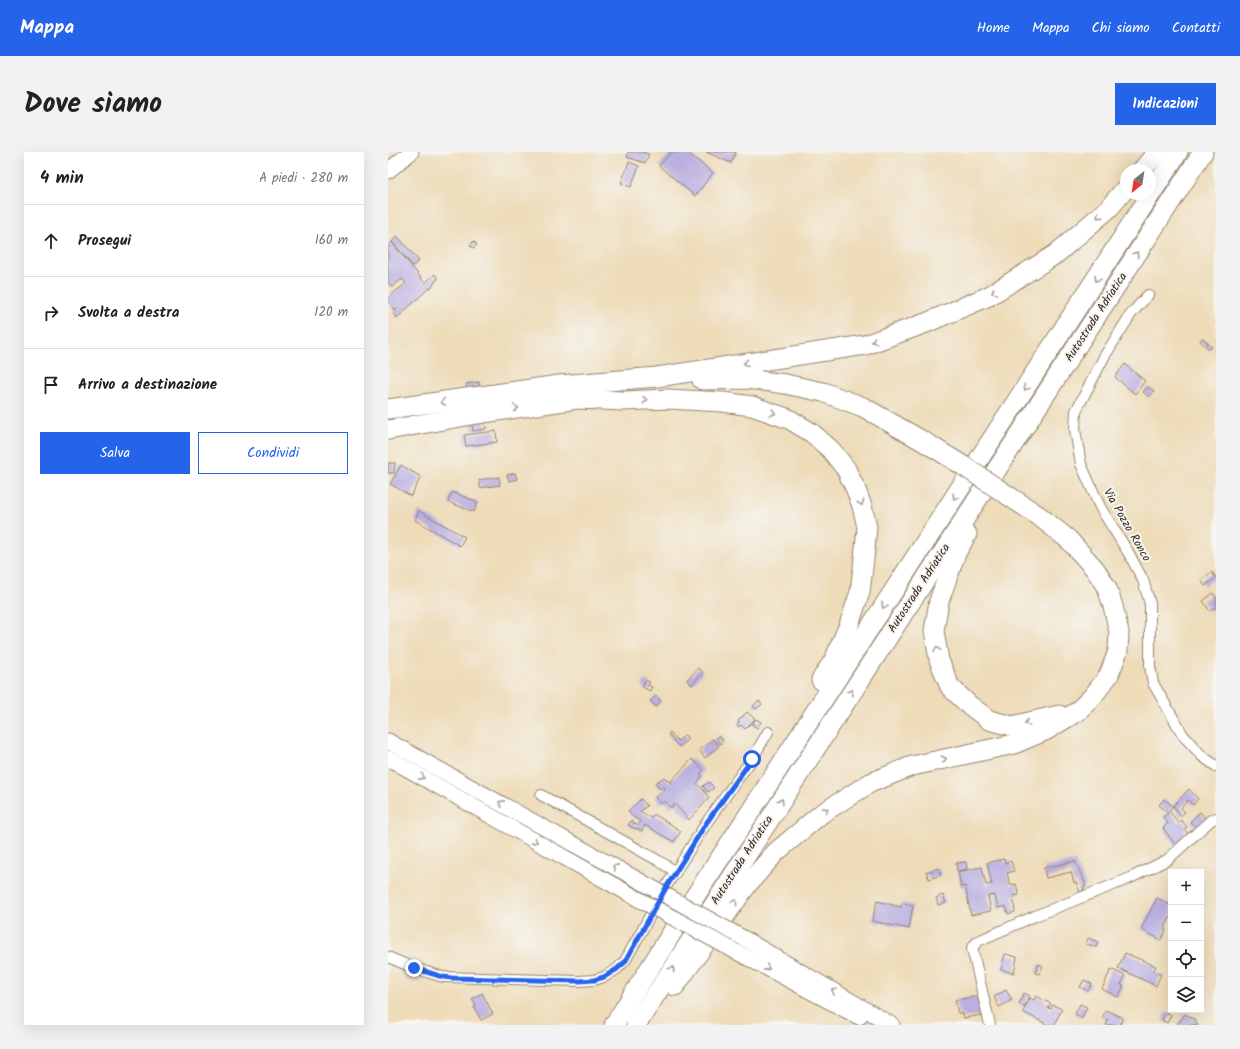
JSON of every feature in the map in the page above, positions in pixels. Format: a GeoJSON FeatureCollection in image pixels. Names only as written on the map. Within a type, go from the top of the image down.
{"type":"FeatureCollection","features":[{"type":"Feature","properties":{"kind":"highway"},"geometry":{"type":"LineString","coordinates":[[1147,164],[1157,152]]}},
{"type":"Feature","properties":{"kind":"highway","name":"Autostrada Adriatica"},"geometry":{"type":"LineString","coordinates":[[614,1025],[690,904],[1178,152]]}},
{"type":"Feature","properties":{"kind":"highway","name":"Autostrada Adriatica"},"geometry":{"type":"LineString","coordinates":[[636,1025],[930,570],[1203,152]]}},
{"type":"Feature","properties":{"kind":"highway"},"geometry":{"type":"LineString","coordinates":[[388,409],[559,385],[657,377],[801,356],[872,342],[926,323],[989,296],[1056,254],[1109,208],[1120,195]]}},
{"type":"Feature","properties":{"kind":"highway"},"geometry":{"type":"LineString","coordinates":[[1078,711],[1012,726],[989,720],[968,704],[950,687],[939,660],[934,631],[939,601],[956,553],[1082,339]]}},
{"type":"Feature","properties":{"kind":"highway"},"geometry":{"type":"LineString","coordinates":[[559,385],[748,379],[785,384],[823,392],[863,407],[962,465],[1039,516],[1069,540],[1095,569],[1107,588],[1119,632],[1118,651],[1109,675],[1094,696],[1078,711],[1046,730],[1014,744],[912,766],[870,783],[821,814],[776,852],[747,885],[648,1025]]}},
{"type":"Feature","properties":{"kind":"highway"},"geometry":{"type":"LineString","coordinates":[[388,430],[477,414],[577,399],[656,383]]}},
{"type":"Feature","properties":{"kind":"highway"},"geometry":{"type":"LineString","coordinates":[[577,399],[624,401],[668,399],[723,402],[752,406],[789,419],[812,433],[831,450],[846,469],[862,506],[867,527],[860,592],[849,626],[834,660],[747,798],[690,904]]}},
{"type":"Feature","properties":{"kind":"main road"},"geometry":{"type":"LineString","coordinates":[[388,171],[411,152]]}},
{"type":"Feature","properties":{"kind":"main road"},"geometry":{"type":"LineString","coordinates":[[388,740],[743,938],[892,1025]]}},
{"type":"Feature","properties":{"kind":"main road"},"geometry":{"type":"LineString","coordinates":[[388,758],[640,900],[875,1025]]}},
{"type":"Feature","properties":{"kind":"street","name":"Via Pozzo Ronco"},"geometry":{"type":"LineString","coordinates":[[1148,295],[1131,314],[1104,357],[1076,411],[1075,430],[1081,464],[1100,507],[1128,552],[1143,580],[1150,604],[1150,666],[1153,683],[1182,736],[1202,756],[1216,766]]}},
{"type":"Feature","properties":{"kind":"street"},"geometry":{"type":"LineString","coordinates":[[388,957],[421,970],[447,977],[553,981],[594,980],[610,974],[625,962],[651,913],[707,822],[752,759],[768,732]]}},
{"type":"Feature","properties":{"kind":"street"},"geometry":{"type":"LineString","coordinates":[[541,795],[676,872]]}},
{"type":"Feature","properties":{"kind":"street"},"geometry":{"type":"LineString","coordinates":[[990,1025],[972,948],[978,941],[1035,916],[1128,879],[1167,860],[1211,820],[1216,818]]}},
{"type":"Feature","properties":{"kind":"building"},"geometry":{"type":"Polygon","coordinates":[[[628,152],[642,152],[649,154],[645,163],[627,157],[628,152]]]}},
{"type":"Feature","properties":{"kind":"building"},"geometry":{"type":"Polygon","coordinates":[[[671,152],[687,152],[713,173],[695,196],[659,166],[671,152]]]}},
{"type":"Feature","properties":{"kind":"building"},"geometry":{"type":"Polygon","coordinates":[[[706,152],[736,152],[731,163],[706,152]]]}},
{"type":"Feature","properties":{"kind":"building"},"geometry":{"type":"Polygon","coordinates":[[[629,162],[639,166],[631,187],[621,183],[629,162]]]}},
{"type":"Feature","properties":{"kind":"building"},"geometry":{"type":"Polygon","coordinates":[[[397,236],[419,261],[413,266],[392,242],[397,236]]]}},
{"type":"Feature","properties":{"kind":"building"},"geometry":{"type":"Polygon","coordinates":[[[474,241],[477,245],[473,248],[470,245],[474,241]]]}},
{"type":"Feature","properties":{"kind":"building"},"geometry":{"type":"Polygon","coordinates":[[[392,242],[425,283],[435,274],[438,278],[430,289],[429,288],[397,318],[393,312],[397,309],[395,310],[388,301],[388,298],[406,283],[402,279],[392,287],[388,283],[388,246],[392,242]]]}},
{"type":"Feature","properties":{"kind":"building"},"geometry":{"type":"Polygon","coordinates":[[[1202,338],[1212,347],[1209,349],[1200,341],[1202,338]]]}},
{"type":"Feature","properties":{"kind":"building"},"geometry":{"type":"Polygon","coordinates":[[[1125,364],[1145,381],[1135,394],[1115,377],[1125,364]]]}},
{"type":"Feature","properties":{"kind":"building"},"geometry":{"type":"Polygon","coordinates":[[[479,382],[486,429],[473,431],[466,384],[479,382]]]}},
{"type":"Feature","properties":{"kind":"building"},"geometry":{"type":"Polygon","coordinates":[[[1148,387],[1154,391],[1149,397],[1143,392],[1148,387]]]}},
{"type":"Feature","properties":{"kind":"building"},"geometry":{"type":"Polygon","coordinates":[[[496,431],[497,442],[466,446],[464,435],[496,431]]]}},
{"type":"Feature","properties":{"kind":"building"},"geometry":{"type":"Polygon","coordinates":[[[388,463],[395,463],[394,473],[388,473],[388,463]]]}},
{"type":"Feature","properties":{"kind":"building"},"geometry":{"type":"Polygon","coordinates":[[[401,465],[421,477],[411,496],[390,484],[401,465]]]}},
{"type":"Feature","properties":{"kind":"building"},"geometry":{"type":"Polygon","coordinates":[[[515,473],[517,479],[509,481],[507,475],[515,473]]]}},
{"type":"Feature","properties":{"kind":"building"},"geometry":{"type":"Polygon","coordinates":[[[499,477],[500,485],[480,488],[479,480],[499,477]]]}},
{"type":"Feature","properties":{"kind":"building"},"geometry":{"type":"Polygon","coordinates":[[[452,492],[478,502],[474,512],[448,502],[452,492]]]}},
{"type":"Feature","properties":{"kind":"building"},"geometry":{"type":"Polygon","coordinates":[[[419,511],[465,537],[460,546],[415,520],[419,511]]]}},
{"type":"Feature","properties":{"kind":"building"},"geometry":{"type":"Polygon","coordinates":[[[1212,572],[1216,578],[1205,586],[1201,580],[1212,572]]]}},
{"type":"Feature","properties":{"kind":"building"},"geometry":{"type":"Polygon","coordinates":[[[1213,593],[1216,598],[1216,607],[1210,611],[1203,601],[1213,593]]]}},
{"type":"Feature","properties":{"kind":"building"},"geometry":{"type":"Polygon","coordinates":[[[698,668],[703,672],[692,685],[687,680],[698,668]]]}},
{"type":"Feature","properties":{"kind":"building"},"geometry":{"type":"Polygon","coordinates":[[[645,680],[650,682],[648,685],[652,687],[650,691],[642,687],[645,680]]]}},
{"type":"Feature","properties":{"kind":"building"},"geometry":{"type":"Polygon","coordinates":[[[656,696],[661,701],[656,707],[650,701],[656,696]]]}},
{"type":"Feature","properties":{"kind":"building"},"geometry":{"type":"Polygon","coordinates":[[[759,701],[762,704],[756,709],[753,706],[759,701]]]}},
{"type":"Feature","properties":{"kind":"building"},"geometry":{"type":"Polygon","coordinates":[[[747,712],[755,719],[745,729],[741,725],[739,727],[737,725],[739,723],[738,721],[747,712]]]}},
{"type":"Feature","properties":{"kind":"building"},"geometry":{"type":"Polygon","coordinates":[[[756,719],[761,722],[757,728],[752,724],[756,719]]]}},
{"type":"Feature","properties":{"kind":"building"},"geometry":{"type":"Polygon","coordinates":[[[670,732],[678,741],[685,735],[688,739],[679,747],[668,734],[670,732]]]}},
{"type":"Feature","properties":{"kind":"building"},"geometry":{"type":"Polygon","coordinates":[[[720,736],[723,741],[720,744],[716,738],[720,736]]]}},
{"type":"Feature","properties":{"kind":"building"},"geometry":{"type":"Polygon","coordinates":[[[713,739],[719,746],[705,758],[699,750],[713,739]]]}},
{"type":"Feature","properties":{"kind":"building"},"geometry":{"type":"Polygon","coordinates":[[[692,759],[704,770],[700,774],[702,776],[697,784],[709,798],[689,820],[675,804],[671,808],[665,801],[661,804],[655,797],[665,789],[664,786],[660,789],[655,783],[664,777],[672,784],[671,781],[692,759]]]}},
{"type":"Feature","properties":{"kind":"building"},"geometry":{"type":"Polygon","coordinates":[[[709,782],[714,788],[708,792],[703,786],[709,782]]]}},
{"type":"Feature","properties":{"kind":"building"},"geometry":{"type":"Polygon","coordinates":[[[1189,789],[1198,799],[1193,805],[1188,800],[1181,808],[1185,812],[1181,816],[1173,806],[1189,789]]]}},
{"type":"Feature","properties":{"kind":"building"},"geometry":{"type":"Polygon","coordinates":[[[641,799],[647,806],[640,811],[651,818],[654,814],[681,831],[674,842],[645,825],[642,831],[628,825],[631,821],[638,826],[640,821],[633,817],[628,811],[641,799]]]}},
{"type":"Feature","properties":{"kind":"building"},"geometry":{"type":"Polygon","coordinates":[[[1164,799],[1173,806],[1169,811],[1179,823],[1181,820],[1187,827],[1184,829],[1189,835],[1176,846],[1163,828],[1168,823],[1163,817],[1168,813],[1159,805],[1164,799]]]}},
{"type":"Feature","properties":{"kind":"building"},"geometry":{"type":"Polygon","coordinates":[[[1200,812],[1206,819],[1197,828],[1190,822],[1200,812]]]}},
{"type":"Feature","properties":{"kind":"building"},"geometry":{"type":"Polygon","coordinates":[[[1004,859],[1005,863],[1011,861],[1014,871],[1007,873],[1010,885],[1016,884],[1019,895],[1013,896],[1015,912],[1008,914],[1006,906],[998,908],[995,895],[988,896],[991,911],[971,915],[965,886],[961,887],[958,872],[982,867],[986,885],[992,884],[987,863],[1004,859]]]}},
{"type":"Feature","properties":{"kind":"building"},"geometry":{"type":"Polygon","coordinates":[[[1075,861],[1086,885],[1083,887],[1084,890],[1080,892],[1076,882],[1074,883],[1071,872],[1046,878],[1044,868],[1075,861]]]}},
{"type":"Feature","properties":{"kind":"building"},"geometry":{"type":"Polygon","coordinates":[[[966,862],[967,869],[957,871],[956,863],[966,862]]]}},
{"type":"Feature","properties":{"kind":"building"},"geometry":{"type":"Polygon","coordinates":[[[939,868],[941,875],[929,879],[926,872],[939,868]]]}},
{"type":"Feature","properties":{"kind":"building"},"geometry":{"type":"Polygon","coordinates":[[[943,895],[946,903],[938,905],[936,898],[943,895]]]}},
{"type":"Feature","properties":{"kind":"building"},"geometry":{"type":"Polygon","coordinates":[[[1157,898],[1168,904],[1168,922],[1161,940],[1141,929],[1157,898]]]}},
{"type":"Feature","properties":{"kind":"building"},"geometry":{"type":"Polygon","coordinates":[[[877,901],[901,907],[902,903],[913,905],[909,929],[872,921],[877,901]]]}},
{"type":"Feature","properties":{"kind":"building"},"geometry":{"type":"Polygon","coordinates":[[[1088,938],[1098,942],[1096,947],[1086,944],[1088,938]]]}},
{"type":"Feature","properties":{"kind":"building"},"geometry":{"type":"Polygon","coordinates":[[[1125,953],[1156,966],[1153,972],[1161,974],[1156,986],[1118,968],[1125,953]]]}},
{"type":"Feature","properties":{"kind":"building"},"geometry":{"type":"Polygon","coordinates":[[[1005,954],[1017,957],[1014,973],[1001,970],[1005,954]]]}},
{"type":"Feature","properties":{"kind":"building"},"geometry":{"type":"Polygon","coordinates":[[[1039,964],[1043,966],[1039,974],[1035,973],[1039,964]]]}},
{"type":"Feature","properties":{"kind":"building"},"geometry":{"type":"Polygon","coordinates":[[[1111,969],[1125,976],[1121,985],[1124,986],[1118,997],[1102,989],[1111,969]]]}},
{"type":"Feature","properties":{"kind":"building"},"geometry":{"type":"Polygon","coordinates":[[[1084,980],[1092,984],[1088,991],[1080,987],[1084,980]]]}},
{"type":"Feature","properties":{"kind":"building"},"geometry":{"type":"Polygon","coordinates":[[[1006,990],[1012,1000],[999,1007],[994,997],[1006,990]]]}},
{"type":"Feature","properties":{"kind":"building"},"geometry":{"type":"Polygon","coordinates":[[[482,993],[493,1014],[481,1020],[474,1007],[476,1006],[472,999],[482,993]]]}},
{"type":"Feature","properties":{"kind":"building"},"geometry":{"type":"Polygon","coordinates":[[[1024,993],[1030,996],[1024,1007],[1019,1004],[1024,993]]]}},
{"type":"Feature","properties":{"kind":"building"},"geometry":{"type":"Polygon","coordinates":[[[978,996],[982,1015],[964,1018],[963,1013],[958,1013],[955,1000],[978,996]]]}},
{"type":"Feature","properties":{"kind":"building"},"geometry":{"type":"Polygon","coordinates":[[[1036,996],[1051,1004],[1048,1008],[1051,1009],[1053,1005],[1062,1009],[1054,1025],[1048,1025],[1023,1012],[1030,998],[1034,1000],[1036,996]]]}},
{"type":"Feature","properties":{"kind":"building"},"geometry":{"type":"Polygon","coordinates":[[[1080,1004],[1087,1007],[1082,1018],[1075,1014],[1080,1004]]]}},
{"type":"Feature","properties":{"kind":"building"},"geometry":{"type":"Polygon","coordinates":[[[1106,1010],[1123,1018],[1120,1025],[1106,1025],[1108,1020],[1102,1018],[1106,1010]]]}},
{"type":"Feature","properties":{"kind":"building"},"geometry":{"type":"Polygon","coordinates":[[[1166,1012],[1171,1015],[1167,1023],[1162,1020],[1166,1012]]]}},
{"type":"Feature","properties":{"kind":"building"},"geometry":{"type":"Polygon","coordinates":[[[1185,1014],[1196,1020],[1195,1022],[1198,1025],[1177,1025],[1185,1014]]]}},
{"type":"Feature","properties":{"kind":"route"},"geometry":{"type":"LineString","coordinates":[[414,968],[443,977],[452,978],[579,981],[594,980],[610,974],[625,962],[651,913],[707,822],[752,759]]}}]}
